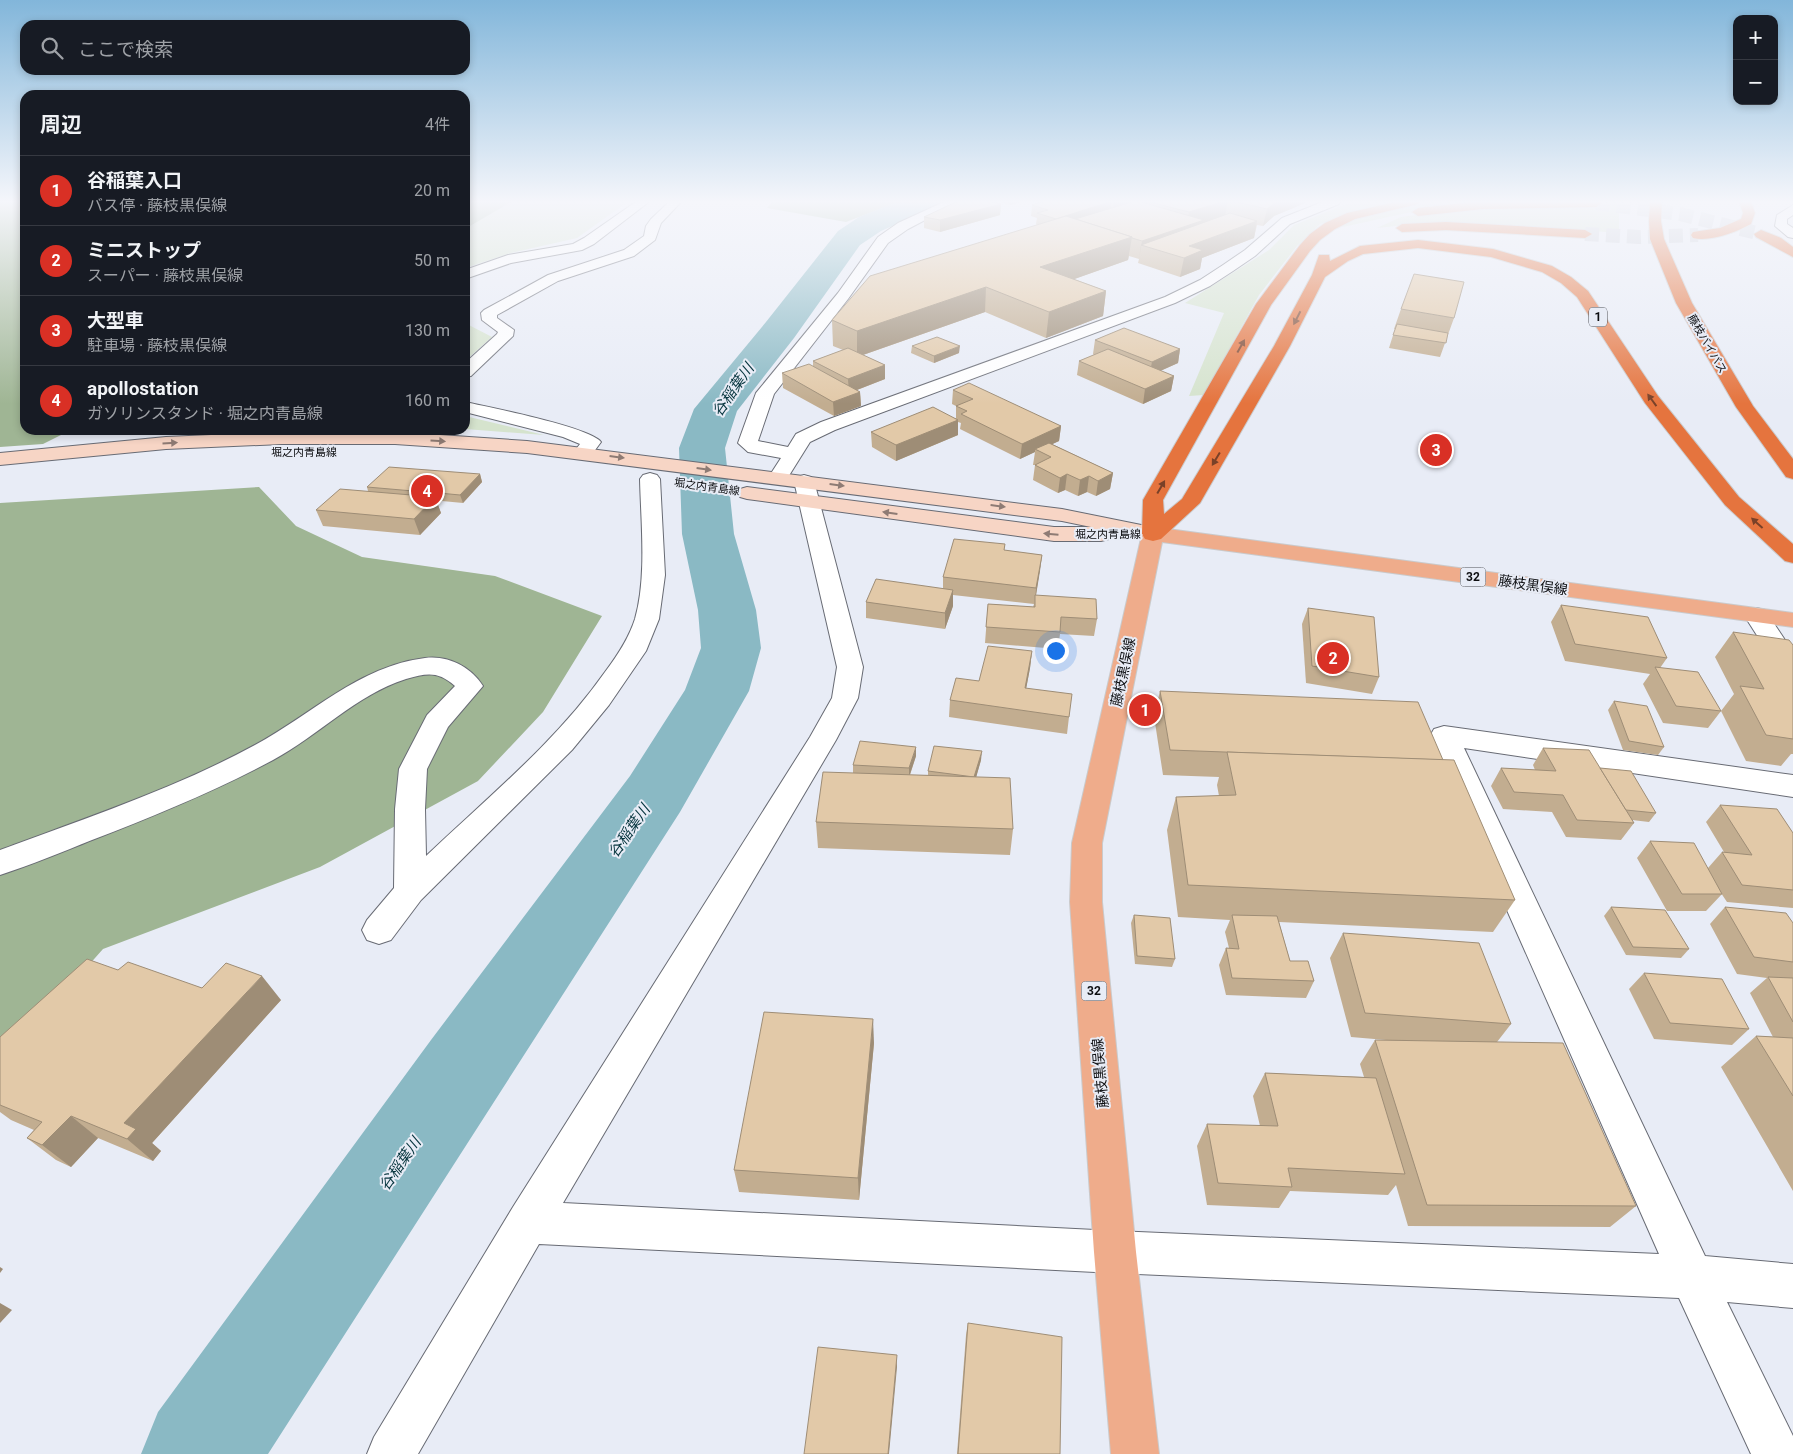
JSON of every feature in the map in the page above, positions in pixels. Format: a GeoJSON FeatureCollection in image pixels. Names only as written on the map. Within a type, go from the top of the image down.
{"type":"FeatureCollection","features":[{"type":"Feature","properties":{"kind":"highway","name":"1"},"geometry":{"type":"LineString","coordinates":[[1319,275],[1320,269]]}},
{"type":"Feature","properties":{"kind":"highway","name":"1"},"geometry":{"type":"LineString","coordinates":[[1153,534],[1190,503],[1272,336],[1319,275],[1328,269]]}},
{"type":"Feature","properties":{"kind":"highway","name":"1"},"geometry":{"type":"LineString","coordinates":[[1543,269],[1566,280],[1583,294],[1651,399],[1732,501],[1793,556]]}},
{"type":"Feature","properties":{"kind":"highway","name":"藤枝バイパス"},"geometry":{"type":"LineString","coordinates":[[1670,269],[1684,303],[1713,356],[1745,407],[1793,473]]}},
{"type":"Feature","properties":{"kind":"highway"},"geometry":{"type":"LineString","coordinates":[[1272,336],[1265,321],[1291,278],[1289,270]]}},
{"type":"Feature","properties":{"kind":"highway"},"geometry":{"type":"LineString","coordinates":[[1153,534],[1153,500],[1264,304],[1289,270]]}},
{"type":"Feature","properties":{"kind":"main road","name":"堀之内青島線"},"geometry":{"type":"LineString","coordinates":[[0,459],[166,443],[327,435]]}},
{"type":"Feature","properties":{"kind":"main road","name":"堀之内青島線"},"geometry":{"type":"LineString","coordinates":[[356,435],[583,453],[665,475]]}},
{"type":"Feature","properties":{"kind":"main road","name":"堀之内青島線"},"geometry":{"type":"LineString","coordinates":[[0,472],[154,458],[273,451],[390,452],[738,483],[796,479],[1054,534],[1153,534]]}},
{"type":"Feature","properties":{"kind":"main road","name":"堀之内青島線"},"geometry":{"type":"LineString","coordinates":[[738,483],[796,479]]}},
{"type":"Feature","properties":{"kind":"main road","name":"藤枝黒俣線"},"geometry":{"type":"LineString","coordinates":[[1135,1454],[1115,1252],[1086,902],[1087,842],[1153,534],[1793,620]]}},
{"type":"Feature","properties":{"kind":"street"},"geometry":{"type":"LineString","coordinates":[[470,368],[505,336],[506,330],[490,320],[489,313],[552,278],[581,269]]}},
{"type":"Feature","properties":{"kind":"street"},"geometry":{"type":"LineString","coordinates":[[796,479],[748,443],[765,393],[862,269]]}},
{"type":"Feature","properties":{"kind":"street"},"geometry":{"type":"LineString","coordinates":[[391,1454],[528,1222],[822,740],[845,698],[850,667],[796,479],[803,438],[828,426],[1170,300],[1227,269]]}},
{"type":"Feature","properties":{"kind":"street"},"geometry":{"type":"LineString","coordinates":[[842,296],[861,291]]}},
{"type":"Feature","properties":{"kind":"street"},"geometry":{"type":"LineString","coordinates":[[470,408],[570,433],[591,442],[583,453]]}},
{"type":"Feature","properties":{"kind":"street"},"geometry":{"type":"LineString","coordinates":[[379,930],[410,891],[562,744],[600,699],[633,651],[647,619],[665,475]]}},
{"type":"Feature","properties":{"kind":"street"},"geometry":{"type":"LineString","coordinates":[[1756,616],[1793,672]]}},
{"type":"Feature","properties":{"kind":"street"},"geometry":{"type":"LineString","coordinates":[[0,863],[171,796],[266,751],[346,698],[383,678],[416,668],[441,665],[459,674],[470,686],[437,722],[413,769],[410,809],[410,891]]}},
{"type":"Feature","properties":{"kind":"street"},"geometry":{"type":"LineString","coordinates":[[1776,1454],[1692,1277],[1444,736],[1793,786]]}},
{"type":"Feature","properties":{"kind":"street"},"geometry":{"type":"LineString","coordinates":[[528,1222],[1115,1252],[1692,1277],[1793,1286]]}},
{"type":"Feature","properties":{"kind":"green space"},"geometry":{"type":"Polygon","coordinates":[[[0,269],[20,269],[20,435],[61,435],[43,444],[0,447],[0,269]]]}},
{"type":"Feature","properties":{"kind":"green space"},"geometry":{"type":"Polygon","coordinates":[[[1239,269],[1279,269],[1259,295],[1204,395],[1189,396],[1224,313],[1185,303],[1239,269]]]}},
{"type":"Feature","properties":{"kind":"green space"},"geometry":{"type":"Polygon","coordinates":[[[470,326],[492,337],[470,357],[470,326]]]}},
{"type":"Feature","properties":{"kind":"green space"},"geometry":{"type":"Polygon","coordinates":[[[470,417],[544,435],[470,429],[470,417]]]}},
{"type":"Feature","properties":{"kind":"green space"},"geometry":{"type":"Polygon","coordinates":[[[259,487],[296,526],[362,557],[495,576],[602,616],[543,712],[478,781],[320,867],[103,949],[0,1065],[0,503],[259,487]]]}},
{"type":"Feature","properties":{"kind":"building"},"geometry":{"type":"Polygon","coordinates":[[[893,269],[1045,269],[1106,291],[1049,312],[986,287],[857,331],[832,320],[870,276],[893,269]]]}},
{"type":"Feature","properties":{"kind":"building"},"geometry":{"type":"Polygon","coordinates":[[[1414,274],[1464,282],[1454,318],[1401,309],[1414,274]]]}},
{"type":"Feature","properties":{"kind":"building"},"geometry":{"type":"Polygon","coordinates":[[[1397,324],[1448,333],[1446,343],[1393,335],[1397,324]]]}},
{"type":"Feature","properties":{"kind":"building"},"geometry":{"type":"Polygon","coordinates":[[[1124,328],[1180,349],[1152,362],[1095,340],[1124,328]]]}},
{"type":"Feature","properties":{"kind":"building"},"geometry":{"type":"Polygon","coordinates":[[[937,337],[960,346],[934,356],[912,346],[937,337]]]}},
{"type":"Feature","properties":{"kind":"building"},"geometry":{"type":"Polygon","coordinates":[[[848,348],[885,365],[848,379],[813,361],[848,348]]]}},
{"type":"Feature","properties":{"kind":"building"},"geometry":{"type":"Polygon","coordinates":[[[1108,349],[1174,376],[1145,389],[1079,361],[1108,349]]]}},
{"type":"Feature","properties":{"kind":"building"},"geometry":{"type":"Polygon","coordinates":[[[809,364],[860,392],[833,402],[782,373],[809,364]]]}},
{"type":"Feature","properties":{"kind":"building"},"geometry":{"type":"Polygon","coordinates":[[[969,383],[1061,426],[1022,444],[961,414],[967,411],[956,406],[973,399],[953,390],[969,383]]]}},
{"type":"Feature","properties":{"kind":"building"},"geometry":{"type":"Polygon","coordinates":[[[933,407],[958,420],[896,445],[871,432],[933,407]]]}},
{"type":"Feature","properties":{"kind":"building"},"geometry":{"type":"Polygon","coordinates":[[[1049,443],[1113,473],[1098,481],[1089,476],[1080,480],[1067,474],[1060,478],[1035,465],[1051,457],[1035,449],[1049,443]]]}},
{"type":"Feature","properties":{"kind":"building"},"geometry":{"type":"Polygon","coordinates":[[[389,467],[480,474],[460,495],[439,493],[435,497],[410,495],[413,491],[367,487],[389,467]]]}},
{"type":"Feature","properties":{"kind":"building"},"geometry":{"type":"Polygon","coordinates":[[[340,489],[435,497],[414,519],[316,510],[340,489]]]}},
{"type":"Feature","properties":{"kind":"building"},"geometry":{"type":"Polygon","coordinates":[[[954,539],[1005,544],[1004,550],[1042,555],[1036,588],[943,577],[954,539]]]}},
{"type":"Feature","properties":{"kind":"building"},"geometry":{"type":"Polygon","coordinates":[[[876,579],[953,590],[945,613],[866,602],[876,579]]]}},
{"type":"Feature","properties":{"kind":"building"},"geometry":{"type":"Polygon","coordinates":[[[1035,595],[1096,599],[1097,619],[1061,617],[1060,632],[986,627],[988,604],[1035,607],[1035,595]]]}},
{"type":"Feature","properties":{"kind":"building"},"geometry":{"type":"Polygon","coordinates":[[[1561,605],[1648,617],[1667,658],[1575,644],[1561,605]]]}},
{"type":"Feature","properties":{"kind":"building"},"geometry":{"type":"Polygon","coordinates":[[[1308,608],[1374,617],[1379,677],[1312,666],[1308,608]]]}},
{"type":"Feature","properties":{"kind":"building"},"geometry":{"type":"Polygon","coordinates":[[[1733,632],[1789,640],[1793,645],[1793,739],[1766,735],[1740,686],[1764,689],[1733,632]]]}},
{"type":"Feature","properties":{"kind":"building"},"geometry":{"type":"Polygon","coordinates":[[[988,646],[1032,651],[1025,688],[1072,694],[1069,717],[950,700],[956,678],[979,681],[988,646]]]}},
{"type":"Feature","properties":{"kind":"building"},"geometry":{"type":"Polygon","coordinates":[[[1655,667],[1698,672],[1721,711],[1676,706],[1655,667]]]}},
{"type":"Feature","properties":{"kind":"building"},"geometry":{"type":"Polygon","coordinates":[[[1160,691],[1418,702],[1443,760],[1170,750],[1160,691]]]}},
{"type":"Feature","properties":{"kind":"building"},"geometry":{"type":"Polygon","coordinates":[[[1614,701],[1647,706],[1664,747],[1629,741],[1614,701]]]}},
{"type":"Feature","properties":{"kind":"building"},"geometry":{"type":"Polygon","coordinates":[[[860,741],[916,747],[909,768],[853,765],[860,741]]]}},
{"type":"Feature","properties":{"kind":"building"},"geometry":{"type":"Polygon","coordinates":[[[934,746],[982,751],[974,777],[928,771],[934,746]]]}},
{"type":"Feature","properties":{"kind":"building"},"geometry":{"type":"Polygon","coordinates":[[[1543,748],[1589,750],[1634,823],[1577,820],[1563,795],[1514,792],[1501,768],[1556,771],[1543,748]]]}},
{"type":"Feature","properties":{"kind":"building"},"geometry":{"type":"Polygon","coordinates":[[[1227,752],[1454,760],[1515,900],[1188,885],[1176,797],[1236,795],[1227,752]]]}},
{"type":"Feature","properties":{"kind":"building"},"geometry":{"type":"Polygon","coordinates":[[[1600,768],[1631,771],[1656,813],[1626,810],[1600,768]]]}},
{"type":"Feature","properties":{"kind":"building"},"geometry":{"type":"Polygon","coordinates":[[[823,772],[1010,778],[1013,829],[816,822],[823,772]]]}},
{"type":"Feature","properties":{"kind":"building"},"geometry":{"type":"Polygon","coordinates":[[[1720,805],[1777,809],[1793,833],[1793,890],[1742,885],[1722,852],[1752,855],[1720,805]]]}},
{"type":"Feature","properties":{"kind":"building"},"geometry":{"type":"Polygon","coordinates":[[[1650,841],[1694,843],[1722,894],[1682,894],[1650,841]]]}},
{"type":"Feature","properties":{"kind":"building"},"geometry":{"type":"Polygon","coordinates":[[[1611,907],[1665,910],[1689,949],[1633,947],[1611,907]]]}},
{"type":"Feature","properties":{"kind":"building"},"geometry":{"type":"Polygon","coordinates":[[[1725,907],[1786,913],[1793,923],[1793,962],[1754,957],[1725,907]]]}},
{"type":"Feature","properties":{"kind":"building"},"geometry":{"type":"Polygon","coordinates":[[[1134,915],[1170,918],[1175,959],[1137,956],[1134,915]]]}},
{"type":"Feature","properties":{"kind":"building"},"geometry":{"type":"Polygon","coordinates":[[[1232,915],[1277,916],[1290,961],[1308,961],[1314,981],[1232,978],[1226,948],[1239,949],[1232,915]]]}},
{"type":"Feature","properties":{"kind":"building"},"geometry":{"type":"Polygon","coordinates":[[[1343,933],[1479,943],[1511,1024],[1365,1013],[1343,933]]]}},
{"type":"Feature","properties":{"kind":"building"},"geometry":{"type":"Polygon","coordinates":[[[87,959],[118,970],[128,962],[202,988],[226,963],[262,976],[124,1123],[136,1129],[127,1139],[71,1116],[42,1145],[27,1138],[42,1122],[0,1105],[0,1037],[87,959]]]}},
{"type":"Feature","properties":{"kind":"building"},"geometry":{"type":"Polygon","coordinates":[[[1644,973],[1722,979],[1749,1029],[1670,1023],[1644,973]]]}},
{"type":"Feature","properties":{"kind":"building"},"geometry":{"type":"Polygon","coordinates":[[[1768,977],[1793,978],[1793,1022],[1768,977]]]}},
{"type":"Feature","properties":{"kind":"building"},"geometry":{"type":"Polygon","coordinates":[[[764,1012],[873,1019],[858,1178],[734,1170],[764,1012]]]}},
{"type":"Feature","properties":{"kind":"building"},"geometry":{"type":"Polygon","coordinates":[[[1756,1036],[1793,1038],[1793,1096],[1756,1036]]]}},
{"type":"Feature","properties":{"kind":"building"},"geometry":{"type":"Polygon","coordinates":[[[1375,1040],[1563,1043],[1636,1206],[1427,1205],[1375,1040]]]}},
{"type":"Feature","properties":{"kind":"building"},"geometry":{"type":"Polygon","coordinates":[[[1265,1073],[1376,1078],[1405,1174],[1288,1168],[1292,1187],[1218,1183],[1207,1124],[1278,1126],[1265,1073]]]}},
{"type":"Feature","properties":{"kind":"building"},"geometry":{"type":"Polygon","coordinates":[[[968,1323],[1062,1337],[1060,1454],[958,1454],[968,1323]]]}},
{"type":"Feature","properties":{"kind":"building"},"geometry":{"type":"Polygon","coordinates":[[[818,1347],[897,1355],[888,1454],[804,1454],[818,1347]]]}},
{"type":"Feature","properties":{"kind":"waterway","name":"谷稲葉川"},"geometry":{"type":"LineString","coordinates":[[200,1454],[655,794],[717,691],[731,648],[727,610],[708,534],[702,448],[716,409],[780,330],[826,269]]}},
{"type":"Feature","properties":{"kind":"place","name":"大型車"},"geometry":{"type":"Point","coordinates":[1436,450]}},
{"type":"Feature","properties":{"kind":"place","name":"apollostation"},"geometry":{"type":"Point","coordinates":[427,491]}},
{"type":"Feature","properties":{"kind":"place","name":"ミニストップ"},"geometry":{"type":"Point","coordinates":[1333,658]}},
{"type":"Feature","properties":{"kind":"place","name":"谷稲葉入口"},"geometry":{"type":"Point","coordinates":[1145,710]}}]}
